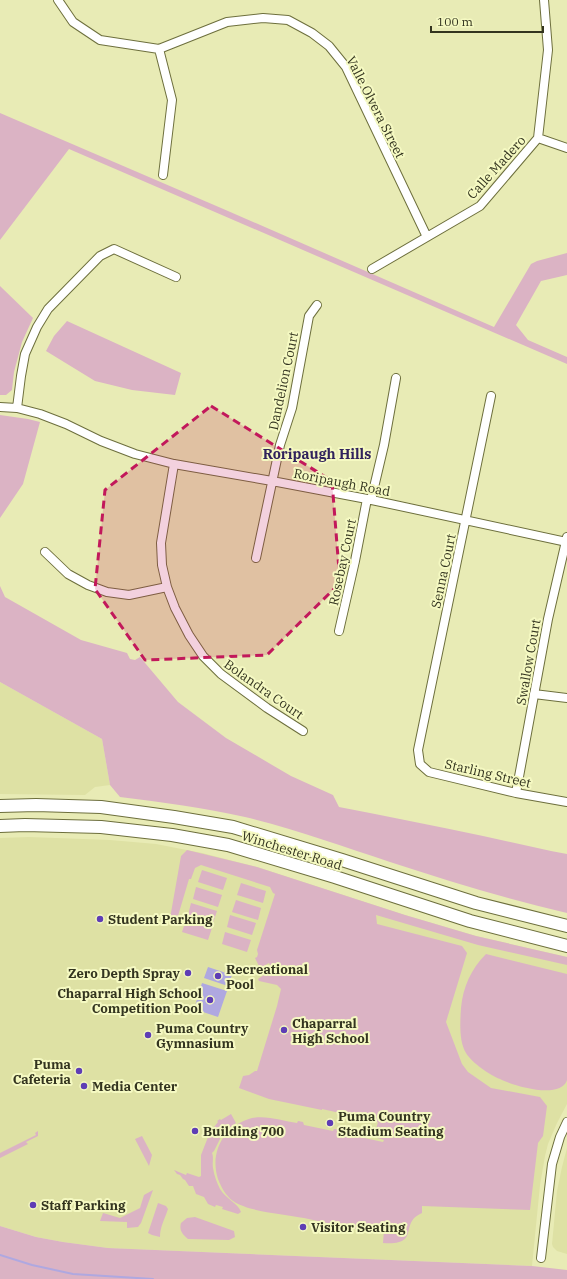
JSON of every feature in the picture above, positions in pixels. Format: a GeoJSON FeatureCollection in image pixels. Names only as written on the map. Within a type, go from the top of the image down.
{"type":"FeatureCollection","features":[{"type":"Feature","properties":{"kind":"main road","name":"Winchester Road"},"geometry":{"type":"LineString","coordinates":[[0,806],[36,805],[101,807],[233,827],[476,903],[567,926]]}},
{"type":"Feature","properties":{"kind":"main road","name":"Winchester Road"},"geometry":{"type":"LineString","coordinates":[[0,826],[25,825],[100,827],[172,835],[228,845],[335,877],[470,921],[567,946]]}},
{"type":"Feature","properties":{"kind":"street"},"geometry":{"type":"LineString","coordinates":[[58,0],[73,22],[100,40],[159,49],[172,100],[163,175]]}},
{"type":"Feature","properties":{"kind":"street","name":"Calle Madero"},"geometry":{"type":"LineString","coordinates":[[372,269],[480,206],[538,138],[548,50],[544,0]]}},
{"type":"Feature","properties":{"kind":"street","name":"Valle Olvera Street"},"geometry":{"type":"LineString","coordinates":[[159,49],[227,22],[263,18],[288,20],[312,33],[330,46],[346,67],[427,237]]}},
{"type":"Feature","properties":{"kind":"street"},"geometry":{"type":"LineString","coordinates":[[538,138],[567,148]]}},
{"type":"Feature","properties":{"kind":"street"},"geometry":{"type":"LineString","coordinates":[[17,408],[25,354],[37,327],[48,309],[100,256],[114,249],[176,277]]}},
{"type":"Feature","properties":{"kind":"street","name":"Dandelion Court"},"geometry":{"type":"LineString","coordinates":[[256,558],[280,445],[292,408],[309,316],[317,305]]}},
{"type":"Feature","properties":{"kind":"street","name":"Rosebay Court"},"geometry":{"type":"LineString","coordinates":[[339,631],[369,499],[384,445],[396,378]]}},
{"type":"Feature","properties":{"kind":"street","name":"Senna Court"},"geometry":{"type":"LineString","coordinates":[[418,750],[491,396]]}},
{"type":"Feature","properties":{"kind":"street","name":"Roripaugh Road"},"geometry":{"type":"LineString","coordinates":[[0,407],[17,408],[40,414],[66,424],[101,441],[136,454],[174,464],[369,499],[567,540]]}},
{"type":"Feature","properties":{"kind":"street","name":"Bolandra Court"},"geometry":{"type":"LineString","coordinates":[[174,464],[161,543],[162,564],[167,587],[175,608],[189,635],[207,660],[221,674],[267,708],[303,731]]}},
{"type":"Feature","properties":{"kind":"street","name":"Swallow Court"},"geometry":{"type":"LineString","coordinates":[[516,793],[548,619],[567,540]]}},
{"type":"Feature","properties":{"kind":"street"},"geometry":{"type":"LineString","coordinates":[[44,552],[68,574],[88,585],[107,592],[130,595],[167,587]]}},
{"type":"Feature","properties":{"kind":"street"},"geometry":{"type":"LineString","coordinates":[[534,694],[567,698]]}},
{"type":"Feature","properties":{"kind":"street","name":"Starling Street"},"geometry":{"type":"LineString","coordinates":[[418,750],[420,764],[429,772],[516,793],[567,802]]}},
{"type":"Feature","properties":{"kind":"street"},"geometry":{"type":"LineString","coordinates":[[541,1258],[552,1164],[560,1138],[567,1122]]}},
{"type":"Feature","properties":{"kind":"highlighted area"},"geometry":{"type":"Polygon","coordinates":[[[211,406],[332,481],[340,583],[267,655],[145,660],[95,589],[105,490],[211,406]]]}},
{"type":"Feature","properties":{"kind":"shaded area"},"geometry":{"type":"Polygon","coordinates":[[[0,113],[494,327],[531,264],[567,253],[567,275],[541,281],[516,325],[528,340],[567,357],[567,364],[69,149],[0,240],[0,113]]]}},
{"type":"Feature","properties":{"kind":"shaded area"},"geometry":{"type":"Polygon","coordinates":[[[0,286],[33,318],[22,342],[14,372],[12,390],[6,395],[0,395],[0,286]]]}},
{"type":"Feature","properties":{"kind":"shaded area"},"geometry":{"type":"Polygon","coordinates":[[[67,321],[181,373],[175,395],[132,390],[95,381],[46,351],[54,336],[67,321]]]}},
{"type":"Feature","properties":{"kind":"shaded area"},"geometry":{"type":"Polygon","coordinates":[[[0,415],[40,422],[23,484],[0,518],[0,415]]]}},
{"type":"Feature","properties":{"kind":"shaded area"},"geometry":{"type":"Polygon","coordinates":[[[0,586],[5,597],[81,640],[127,653],[130,659],[135,660],[140,657],[178,702],[226,738],[291,776],[333,795],[339,807],[567,854],[567,913],[456,883],[318,838],[245,817],[199,808],[120,797],[110,785],[102,739],[0,682],[0,586]]]}},
{"type":"Feature","properties":{"kind":"shaded area"},"geometry":{"type":"Polygon","coordinates":[[[0,682],[102,739],[110,785],[95,787],[85,795],[0,794],[0,682]]]}},
{"type":"Feature","properties":{"kind":"shaded area","name":"Chaparral High School"},"geometry":{"type":"Polygon","coordinates":[[[29,837],[110,840],[156,844],[202,853],[257,867],[405,915],[476,936],[567,957],[567,1104],[548,1144],[545,1156],[540,1185],[532,1266],[108,1248],[36,1237],[0,1226],[0,838],[29,837]]]}},
{"type":"Feature","properties":{"kind":"shaded area"},"geometry":{"type":"Polygon","coordinates":[[[187,850],[257,867],[405,915],[476,936],[567,957],[567,965],[478,945],[376,915],[377,924],[462,946],[467,953],[446,1022],[462,1064],[468,1072],[491,1088],[540,1097],[547,1106],[543,1136],[538,1143],[530,1210],[422,1206],[422,1213],[415,1217],[411,1222],[408,1233],[402,1241],[395,1243],[383,1243],[384,1229],[373,1231],[364,1230],[257,1210],[240,1205],[228,1197],[218,1179],[216,1159],[218,1149],[227,1133],[242,1121],[258,1117],[297,1123],[298,1121],[303,1122],[304,1125],[333,1131],[334,1129],[338,1129],[337,1132],[383,1142],[384,1140],[374,1137],[378,1122],[269,1099],[239,1088],[243,1076],[257,1071],[281,989],[277,985],[259,981],[258,979],[268,972],[273,971],[269,963],[260,968],[255,958],[258,954],[257,950],[275,894],[270,887],[201,865],[195,868],[191,879],[189,879],[178,916],[173,915],[171,924],[169,924],[181,856],[187,850]]]}},
{"type":"Feature","properties":{"kind":"shaded area"},"geometry":{"type":"Polygon","coordinates":[[[202,870],[227,878],[223,890],[198,882],[202,870]]]}},
{"type":"Feature","properties":{"kind":"shaded area"},"geometry":{"type":"Polygon","coordinates":[[[241,883],[266,891],[263,903],[237,895],[241,883]]]}},
{"type":"Feature","properties":{"kind":"shaded area"},"geometry":{"type":"Polygon","coordinates":[[[196,887],[222,895],[218,907],[193,899],[196,887]]]}},
{"type":"Feature","properties":{"kind":"shaded area"},"geometry":{"type":"Polygon","coordinates":[[[236,900],[261,908],[258,920],[232,912],[236,900]]]}},
{"type":"Feature","properties":{"kind":"shaded area"},"geometry":{"type":"Polygon","coordinates":[[[191,903],[217,911],[213,923],[188,915],[191,903]]]}},
{"type":"Feature","properties":{"kind":"shaded area"},"geometry":{"type":"Polygon","coordinates":[[[230,915],[256,923],[252,935],[227,927],[230,915]]]}},
{"type":"Feature","properties":{"kind":"shaded area"},"geometry":{"type":"Polygon","coordinates":[[[186,920],[212,928],[208,940],[182,932],[186,920]]]}},
{"type":"Feature","properties":{"kind":"shaded area"},"geometry":{"type":"Polygon","coordinates":[[[225,932],[251,940],[247,952],[222,944],[225,932]]]}},
{"type":"Feature","properties":{"kind":"shaded area"},"geometry":{"type":"Polygon","coordinates":[[[486,954],[567,974],[567,1080],[563,1086],[556,1089],[536,1090],[506,1082],[486,1072],[472,1061],[466,1053],[460,1032],[462,1000],[472,972],[486,954]]]}},
{"type":"Feature","properties":{"kind":"shaded area","name":"Recreational Pool"},"geometry":{"type":"Polygon","coordinates":[[[208,967],[232,975],[228,986],[204,978],[208,967]]]}},
{"type":"Feature","properties":{"kind":"shaded area","name":"Chaparral High School Competition Pool"},"geometry":{"type":"Polygon","coordinates":[[[202,983],[227,991],[218,1017],[194,1009],[202,983]]]}},
{"type":"Feature","properties":{"kind":"shaded area"},"geometry":{"type":"Polygon","coordinates":[[[231,1114],[236,1123],[223,1133],[212,1153],[215,1176],[220,1189],[225,1196],[235,1203],[241,1212],[238,1214],[222,1209],[223,1207],[216,1205],[215,1207],[208,1204],[204,1197],[196,1194],[193,1186],[189,1186],[174,1170],[186,1175],[187,1173],[199,1177],[201,1176],[201,1155],[210,1132],[218,1122],[217,1121],[231,1114]]]}},
{"type":"Feature","properties":{"kind":"shaded area"},"geometry":{"type":"Polygon","coordinates":[[[38,1131],[38,1136],[26,1142],[28,1144],[0,1158],[0,1153],[36,1135],[35,1133],[38,1131]]]}},
{"type":"Feature","properties":{"kind":"shaded area"},"geometry":{"type":"Polygon","coordinates":[[[142,1136],[152,1155],[149,1166],[135,1139],[142,1136]]]}},
{"type":"Feature","properties":{"kind":"shaded area"},"geometry":{"type":"Polygon","coordinates":[[[567,1148],[567,1254],[557,1251],[552,1244],[557,1191],[567,1148]]]}},
{"type":"Feature","properties":{"kind":"shaded area"},"geometry":{"type":"Polygon","coordinates":[[[153,1190],[141,1223],[138,1227],[127,1228],[127,1222],[100,1221],[103,1213],[120,1218],[140,1208],[144,1195],[153,1190]]]}},
{"type":"Feature","properties":{"kind":"shaded area"},"geometry":{"type":"Polygon","coordinates":[[[158,1203],[166,1206],[168,1209],[160,1237],[148,1233],[158,1203]]]}},
{"type":"Feature","properties":{"kind":"shaded area"},"geometry":{"type":"Polygon","coordinates":[[[195,1217],[234,1231],[235,1237],[229,1240],[188,1239],[180,1228],[181,1223],[187,1218],[195,1217]]]}},
{"type":"Feature","properties":{"kind":"shaded area"},"geometry":{"type":"Polygon","coordinates":[[[0,1226],[36,1237],[108,1248],[532,1266],[567,1270],[567,1279],[0,1279],[0,1226]]]}},
{"type":"Feature","properties":{"kind":"waterway"},"geometry":{"type":"LineString","coordinates":[[0,1255],[32,1265],[73,1274],[153,1279]]}},
{"type":"Feature","properties":{"kind":"place","name":"Student Parking"},"geometry":{"type":"Point","coordinates":[100,919]}},
{"type":"Feature","properties":{"kind":"place","name":"Zero Depth Spray"},"geometry":{"type":"Point","coordinates":[188,973]}},
{"type":"Feature","properties":{"kind":"place","name":"Recreational Pool"},"geometry":{"type":"Point","coordinates":[218,976]}},
{"type":"Feature","properties":{"kind":"place","name":"Chaparral High School Competition Pool"},"geometry":{"type":"Point","coordinates":[210,1000]}},
{"type":"Feature","properties":{"kind":"place","name":"Chaparral High School"},"geometry":{"type":"Point","coordinates":[284,1030]}},
{"type":"Feature","properties":{"kind":"place","name":"Puma Country Gymnasium"},"geometry":{"type":"Point","coordinates":[148,1035]}},
{"type":"Feature","properties":{"kind":"place","name":"Puma Cafeteria"},"geometry":{"type":"Point","coordinates":[79,1071]}},
{"type":"Feature","properties":{"kind":"place","name":"Media Center"},"geometry":{"type":"Point","coordinates":[84,1086]}},
{"type":"Feature","properties":{"kind":"place","name":"Puma Country Stadium Seating"},"geometry":{"type":"Point","coordinates":[330,1123]}},
{"type":"Feature","properties":{"kind":"place","name":"Building 700"},"geometry":{"type":"Point","coordinates":[195,1131]}},
{"type":"Feature","properties":{"kind":"place","name":"Staff Parking"},"geometry":{"type":"Point","coordinates":[33,1205]}},
{"type":"Feature","properties":{"kind":"place","name":"Visitor Seating"},"geometry":{"type":"Point","coordinates":[303,1227]}},
{"type":"Feature","properties":{"kind":"district","name":"Roripaugh Hills"},"geometry":{"type":"Point","coordinates":[317,454]}}]}
